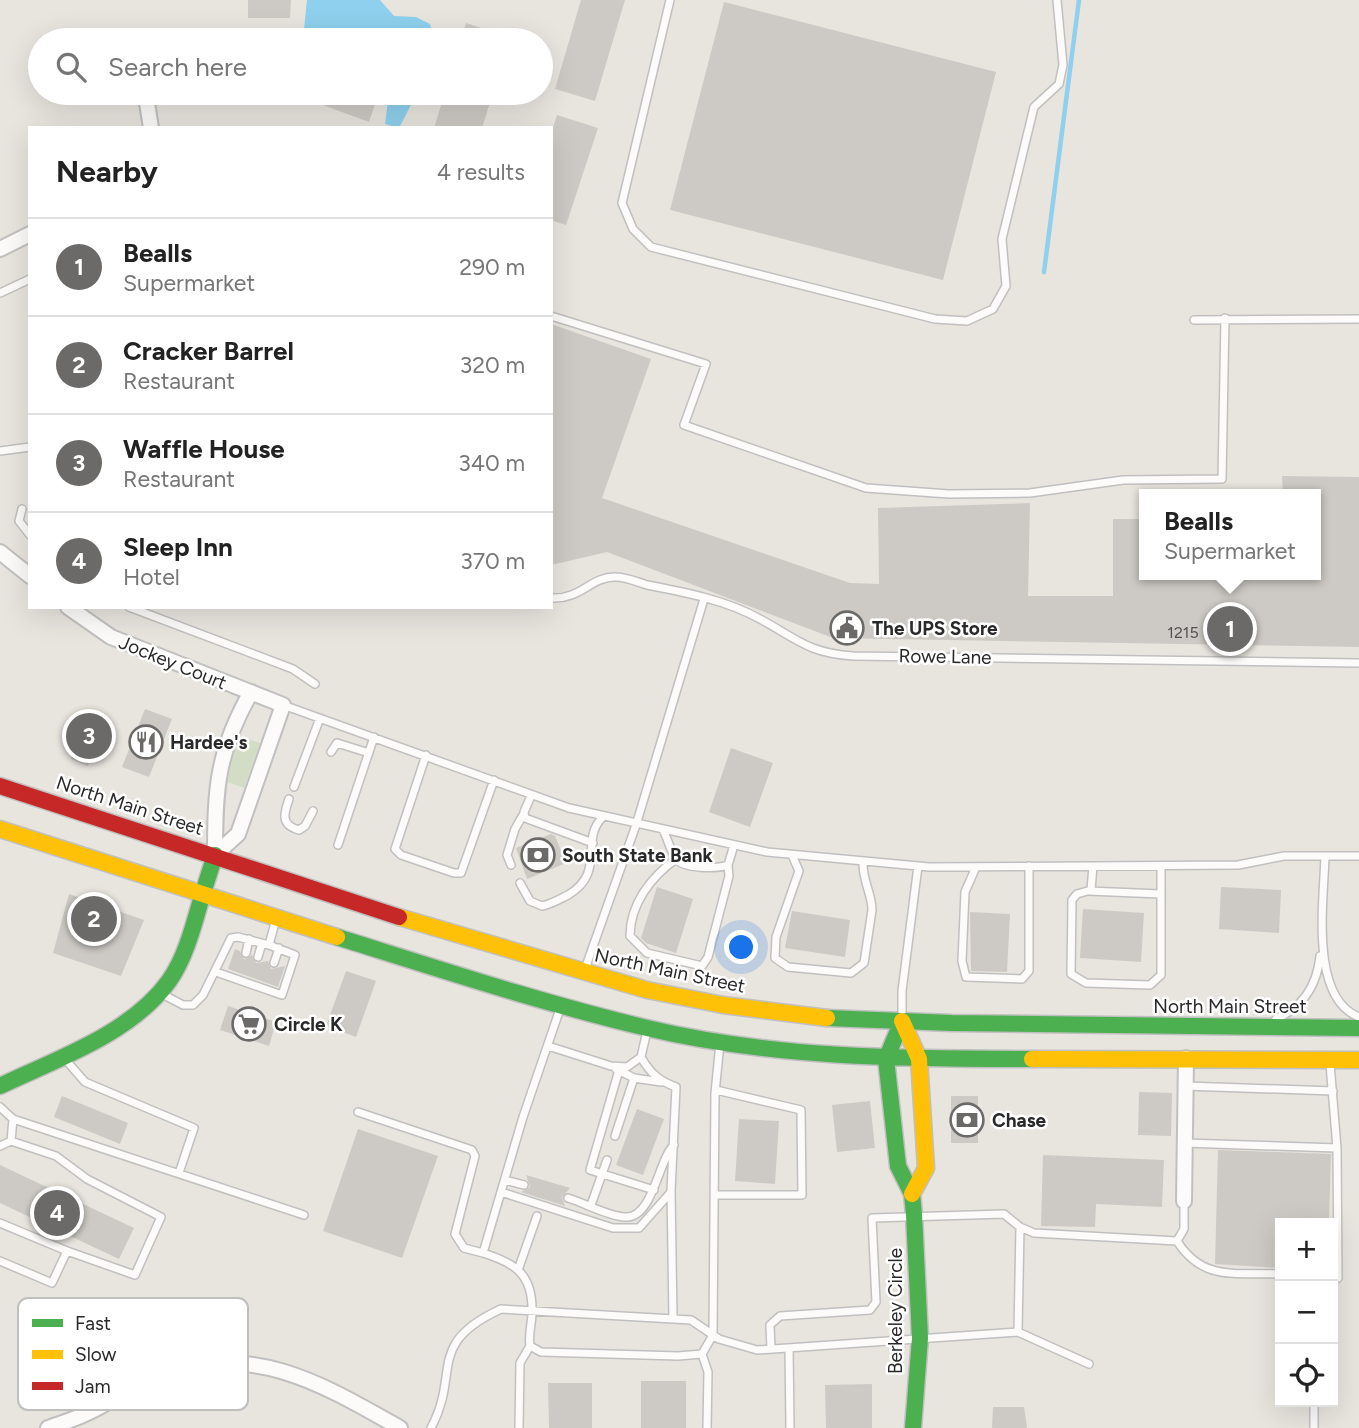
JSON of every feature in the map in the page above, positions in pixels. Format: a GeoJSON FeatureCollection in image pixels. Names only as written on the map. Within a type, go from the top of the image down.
{"type":"FeatureCollection","features":[{"type":"Feature","properties":{"kind":"main road","name":"North Main Street"},"geometry":{"type":"LineString","coordinates":[[0,786],[215,855],[452,936],[647,990],[723,1005],[831,1018],[902,1021],[1359,1028]]}},
{"type":"Feature","properties":{"kind":"main road"},"geometry":{"type":"LineString","coordinates":[[0,829],[277,919],[562,1005],[648,1028],[720,1042],[886,1059],[1359,1060]]}},
{"type":"Feature","properties":{"kind":"main road"},"geometry":{"type":"LineString","coordinates":[[0,1086],[119,1024],[158,992],[168,981],[190,936],[215,855]]}},
{"type":"Feature","properties":{"kind":"main road","name":"Berkeley Circle"},"geometry":{"type":"LineString","coordinates":[[902,1021],[886,1059],[898,1167],[912,1194],[914,1215],[920,1338],[912,1428]]}},
{"type":"Feature","properties":{"kind":"main road","name":"Berkeley Circle"},"geometry":{"type":"LineString","coordinates":[[902,1021],[919,1059],[926,1168],[912,1194]]}},
{"type":"Feature","properties":{"kind":"street"},"geometry":{"type":"LineString","coordinates":[[151,105],[151,126]]}},
{"type":"Feature","properties":{"kind":"street"},"geometry":{"type":"LineString","coordinates":[[0,249],[28,235]]}},
{"type":"Feature","properties":{"kind":"street"},"geometry":{"type":"LineString","coordinates":[[0,552],[28,574]]}},
{"type":"Feature","properties":{"kind":"street","name":"Jockey Court"},"geometry":{"type":"LineString","coordinates":[[71,609],[111,637],[283,705]]}},
{"type":"Feature","properties":{"kind":"street"},"geometry":{"type":"LineString","coordinates":[[215,855],[217,772],[233,722],[251,692]]}},
{"type":"Feature","properties":{"kind":"street"},"geometry":{"type":"LineString","coordinates":[[215,855],[238,834],[283,705]]}},
{"type":"Feature","properties":{"kind":"street"},"geometry":{"type":"LineString","coordinates":[[1184,1201],[1186,1058]]}},
{"type":"Feature","properties":{"kind":"street"},"geometry":{"type":"LineString","coordinates":[[248,1364],[289,1371],[400,1428]]}},
{"type":"Feature","properties":{"kind":"street"},"geometry":{"type":"LineString","coordinates":[[48,1428],[93,1410]]}},
{"type":"Feature","properties":{"kind":"lane"},"geometry":{"type":"LineString","coordinates":[[670,0],[622,203],[632,229],[651,247],[935,319],[967,321],[993,309],[1006,286],[1002,239],[1034,107],[1059,84],[1063,65],[1057,0]]}},
{"type":"Feature","properties":{"kind":"lane"},"geometry":{"type":"LineString","coordinates":[[0,293],[28,280]]}},
{"type":"Feature","properties":{"kind":"lane"},"geometry":{"type":"LineString","coordinates":[[553,317],[706,364],[684,425],[866,488],[949,494],[1030,493],[1123,480],[1222,479],[1225,318]]}},
{"type":"Feature","properties":{"kind":"lane"},"geometry":{"type":"LineString","coordinates":[[1194,320],[1359,319]]}},
{"type":"Feature","properties":{"kind":"lane"},"geometry":{"type":"LineString","coordinates":[[0,451],[28,447]]}},
{"type":"Feature","properties":{"kind":"lane"},"geometry":{"type":"LineString","coordinates":[[22,509],[19,521],[28,532]]}},
{"type":"Feature","properties":{"kind":"lane","name":"Rowe Lane"},"geometry":{"type":"LineString","coordinates":[[553,598],[577,595],[590,585],[614,577],[704,598],[758,618],[807,648],[829,654],[1359,663]]}},
{"type":"Feature","properties":{"kind":"lane"},"geometry":{"type":"LineString","coordinates":[[583,973],[636,825],[704,598]]}},
{"type":"Feature","properties":{"kind":"lane"},"geometry":{"type":"LineString","coordinates":[[134,609],[293,669],[316,684]]}},
{"type":"Feature","properties":{"kind":"lane"},"geometry":{"type":"LineString","coordinates":[[283,705],[426,755],[531,796],[664,832],[792,855],[918,866],[976,867],[1238,865],[1284,856],[1359,856]]}},
{"type":"Feature","properties":{"kind":"lane"},"geometry":{"type":"LineString","coordinates":[[294,787],[320,718]]}},
{"type":"Feature","properties":{"kind":"lane"},"geometry":{"type":"LineString","coordinates":[[338,845],[374,737]]}},
{"type":"Feature","properties":{"kind":"lane"},"geometry":{"type":"LineString","coordinates":[[331,752],[337,743],[369,754]]}},
{"type":"Feature","properties":{"kind":"lane"},"geometry":{"type":"LineString","coordinates":[[426,755],[395,849],[401,855],[461,873],[494,780]]}},
{"type":"Feature","properties":{"kind":"lane"},"geometry":{"type":"LineString","coordinates":[[511,865],[507,855],[515,829],[531,796]]}},
{"type":"Feature","properties":{"kind":"lane"},"geometry":{"type":"LineString","coordinates":[[289,799],[284,815],[291,828],[299,830],[305,826],[313,811]]}},
{"type":"Feature","properties":{"kind":"lane"},"geometry":{"type":"LineString","coordinates":[[523,815],[528,820],[593,843]]}},
{"type":"Feature","properties":{"kind":"lane"},"geometry":{"type":"LineString","coordinates":[[520,883],[530,901],[550,905],[584,883],[593,859],[595,826],[603,817]]}},
{"type":"Feature","properties":{"kind":"lane"},"geometry":{"type":"LineString","coordinates":[[664,832],[676,859],[685,864],[721,867],[728,865]]}},
{"type":"Feature","properties":{"kind":"lane"},"geometry":{"type":"LineString","coordinates":[[676,859],[659,872],[646,889],[630,927],[630,936],[647,953],[702,966],[708,957],[729,876],[728,865],[734,845]]}},
{"type":"Feature","properties":{"kind":"lane"},"geometry":{"type":"LineString","coordinates":[[792,855],[799,871],[776,937],[775,958],[788,967],[838,972],[856,972],[864,964],[872,902],[863,880],[863,861]]}},
{"type":"Feature","properties":{"kind":"lane"},"geometry":{"type":"LineString","coordinates":[[1325,856],[1324,964],[1332,995],[1351,1014],[1359,1017]]}},
{"type":"Feature","properties":{"kind":"lane"},"geometry":{"type":"LineString","coordinates":[[902,1021],[902,991],[918,866]]}},
{"type":"Feature","properties":{"kind":"lane"},"geometry":{"type":"LineString","coordinates":[[976,867],[965,892],[962,961],[967,977],[1022,979],[1029,971],[1029,866]]}},
{"type":"Feature","properties":{"kind":"lane"},"geometry":{"type":"LineString","coordinates":[[1088,891],[1093,886],[1093,866]]}},
{"type":"Feature","properties":{"kind":"lane"},"geometry":{"type":"LineString","coordinates":[[1160,894],[1088,891],[1077,894],[1072,900],[1071,974],[1079,981],[1099,984],[1150,985],[1159,980],[1161,866]]}},
{"type":"Feature","properties":{"kind":"lane"},"geometry":{"type":"LineString","coordinates":[[258,957],[277,919]]}},
{"type":"Feature","properties":{"kind":"lane"},"geometry":{"type":"LineString","coordinates":[[1260,1027],[1287,1014],[1312,990],[1320,964],[1324,920]]}},
{"type":"Feature","properties":{"kind":"lane"},"geometry":{"type":"LineString","coordinates":[[158,992],[183,1005],[193,1005],[216,972],[231,938],[249,939],[295,955],[282,995],[238,976],[216,972]]}},
{"type":"Feature","properties":{"kind":"lane"},"geometry":{"type":"LineString","coordinates":[[246,953],[249,939]]}},
{"type":"Feature","properties":{"kind":"lane"},"geometry":{"type":"LineString","coordinates":[[274,962],[279,948]]}},
{"type":"Feature","properties":{"kind":"lane"},"geometry":{"type":"LineString","coordinates":[[483,1253],[562,1005]]}},
{"type":"Feature","properties":{"kind":"lane"},"geometry":{"type":"LineString","coordinates":[[611,1066],[627,1067],[641,1057],[648,1028]]}},
{"type":"Feature","properties":{"kind":"lane"},"geometry":{"type":"LineString","coordinates":[[707,1428],[708,1372],[702,1354],[713,1335],[716,1090],[720,1042]]}},
{"type":"Feature","properties":{"kind":"lane"},"geometry":{"type":"LineString","coordinates":[[548,1046],[611,1066],[634,1078],[676,1087],[671,1191],[673,1318]]}},
{"type":"Feature","properties":{"kind":"lane"},"geometry":{"type":"LineString","coordinates":[[61,1055],[85,1082],[194,1128],[179,1173]]}},
{"type":"Feature","properties":{"kind":"lane"},"geometry":{"type":"LineString","coordinates":[[641,1057],[648,1070],[662,1082]]}},
{"type":"Feature","properties":{"kind":"lane"},"geometry":{"type":"LineString","coordinates":[[1330,1060],[1337,1147],[1338,1218]]}},
{"type":"Feature","properties":{"kind":"lane"},"geometry":{"type":"LineString","coordinates":[[619,1070],[590,1170],[654,1190]]}},
{"type":"Feature","properties":{"kind":"lane"},"geometry":{"type":"LineString","coordinates":[[615,1136],[634,1078]]}},
{"type":"Feature","properties":{"kind":"lane"},"geometry":{"type":"LineString","coordinates":[[1185,1086],[1333,1091]]}},
{"type":"Feature","properties":{"kind":"lane"},"geometry":{"type":"LineString","coordinates":[[715,1195],[802,1195],[802,1110],[716,1090]]}},
{"type":"Feature","properties":{"kind":"lane"},"geometry":{"type":"LineString","coordinates":[[0,1107],[13,1119],[304,1215]]}},
{"type":"Feature","properties":{"kind":"lane"},"geometry":{"type":"LineString","coordinates":[[358,1112],[472,1150],[475,1156],[455,1234],[464,1248],[510,1262],[524,1276],[532,1310],[530,1346],[520,1363],[519,1428]]}},
{"type":"Feature","properties":{"kind":"lane"},"geometry":{"type":"LineString","coordinates":[[10,1141],[13,1119]]}},
{"type":"Feature","properties":{"kind":"lane"},"geometry":{"type":"LineString","coordinates":[[0,1146],[10,1141],[56,1156],[87,1179],[161,1217],[135,1275],[0,1223]]}},
{"type":"Feature","properties":{"kind":"lane"},"geometry":{"type":"LineString","coordinates":[[1184,1143],[1337,1147]]}},
{"type":"Feature","properties":{"kind":"lane"},"geometry":{"type":"LineString","coordinates":[[568,1198],[625,1217],[635,1214],[654,1190],[664,1154],[674,1144]]}},
{"type":"Feature","properties":{"kind":"lane"},"geometry":{"type":"LineString","coordinates":[[591,1205],[607,1160]]}},
{"type":"Feature","properties":{"kind":"lane"},"geometry":{"type":"LineString","coordinates":[[505,1180],[524,1185]]}},
{"type":"Feature","properties":{"kind":"lane"},"geometry":{"type":"LineString","coordinates":[[501,1192],[613,1228],[639,1228],[671,1191]]}},
{"type":"Feature","properties":{"kind":"lane"},"geometry":{"type":"LineString","coordinates":[[1177,1241],[1184,1229],[1184,1201]]}},
{"type":"Feature","properties":{"kind":"lane"},"geometry":{"type":"LineString","coordinates":[[771,1349],[770,1325],[780,1316],[870,1310],[876,1301],[872,1218],[1004,1214],[1020,1227],[1034,1233],[1177,1241]]}},
{"type":"Feature","properties":{"kind":"lane"},"geometry":{"type":"LineString","coordinates":[[518,1270],[537,1216]]}},
{"type":"Feature","properties":{"kind":"lane"},"geometry":{"type":"LineString","coordinates":[[1018,1332],[1020,1227]]}},
{"type":"Feature","properties":{"kind":"lane"},"geometry":{"type":"LineString","coordinates":[[1177,1241],[1187,1258],[1206,1270],[1275,1274]]}},
{"type":"Feature","properties":{"kind":"lane"},"geometry":{"type":"LineString","coordinates":[[0,1261],[52,1283],[68,1251]]}},
{"type":"Feature","properties":{"kind":"lane"},"geometry":{"type":"LineString","coordinates":[[431,1428],[442,1409],[446,1363],[455,1340],[483,1317],[500,1309],[691,1320],[713,1335],[757,1350],[1018,1332],[1089,1364]]}},
{"type":"Feature","properties":{"kind":"lane"},"geometry":{"type":"LineString","coordinates":[[530,1346],[541,1352],[678,1356],[702,1354]]}},
{"type":"Feature","properties":{"kind":"lane"},"geometry":{"type":"LineString","coordinates":[[789,1348],[790,1428]]}},
{"type":"Feature","properties":{"kind":"lane"},"geometry":{"type":"LineString","coordinates":[[1314,1407],[1314,1428]]}},
{"type":"Feature","properties":{"kind":"green space"},"geometry":{"type":"Polygon","coordinates":[[[239,736],[260,743],[244,788],[224,781],[239,736]]]}},
{"type":"Feature","properties":{"kind":"water"},"geometry":{"type":"Polygon","coordinates":[[[307,0],[380,0],[394,16],[416,17],[430,24],[431,28],[304,28],[307,0]]]}},
{"type":"Feature","properties":{"kind":"water"},"geometry":{"type":"Polygon","coordinates":[[[387,105],[411,105],[400,126],[385,124],[387,105]]]}},
{"type":"Feature","properties":{"kind":"building"},"geometry":{"type":"Polygon","coordinates":[[[248,0],[291,0],[290,18],[248,18],[248,0]]]}},
{"type":"Feature","properties":{"kind":"building"},"geometry":{"type":"Polygon","coordinates":[[[581,0],[625,0],[595,101],[555,89],[581,0]]]}},
{"type":"Feature","properties":{"kind":"building"},"geometry":{"type":"Polygon","coordinates":[[[724,2],[996,72],[943,280],[670,210],[724,2]]]}},
{"type":"Feature","properties":{"kind":"building"},"geometry":{"type":"Polygon","coordinates":[[[466,23],[482,28],[465,28],[466,23]]]}},
{"type":"Feature","properties":{"kind":"building"},"geometry":{"type":"Polygon","coordinates":[[[323,105],[375,105],[369,122],[323,105]]]}},
{"type":"Feature","properties":{"kind":"building"},"geometry":{"type":"Polygon","coordinates":[[[441,105],[489,105],[483,126],[435,126],[441,105]]]}},
{"type":"Feature","properties":{"kind":"building"},"geometry":{"type":"Polygon","coordinates":[[[557,115],[598,128],[566,225],[553,221],[553,128],[557,115]]]}},
{"type":"Feature","properties":{"kind":"building"},"geometry":{"type":"Polygon","coordinates":[[[553,325],[651,359],[602,498],[850,583],[879,584],[878,508],[1030,503],[1028,596],[1113,596],[1113,519],[1139,519],[1139,580],[1321,580],[1321,489],[1283,489],[1282,476],[1359,477],[1359,647],[833,638],[607,552],[553,565],[553,325]]]}},
{"type":"Feature","properties":{"kind":"building"},"geometry":{"type":"Polygon","coordinates":[[[145,709],[172,719],[149,777],[122,767],[145,709]]]}},
{"type":"Feature","properties":{"kind":"building"},"geometry":{"type":"Polygon","coordinates":[[[89,712],[106,718],[88,766],[71,759],[89,712]]]}},
{"type":"Feature","properties":{"kind":"building"},"geometry":{"type":"Polygon","coordinates":[[[731,748],[773,763],[750,827],[709,812],[731,748]]]}},
{"type":"Feature","properties":{"kind":"building"},"geometry":{"type":"Polygon","coordinates":[[[551,834],[555,836],[566,863],[527,879],[516,848],[551,834]]]}},
{"type":"Feature","properties":{"kind":"building"},"geometry":{"type":"Polygon","coordinates":[[[657,887],[693,899],[676,953],[646,943],[641,938],[657,887]]]}},
{"type":"Feature","properties":{"kind":"building"},"geometry":{"type":"Polygon","coordinates":[[[1221,887],[1281,890],[1279,933],[1219,929],[1221,887]]]}},
{"type":"Feature","properties":{"kind":"building"},"geometry":{"type":"Polygon","coordinates":[[[69,894],[144,920],[121,976],[53,953],[69,894]]]}},
{"type":"Feature","properties":{"kind":"building"},"geometry":{"type":"Polygon","coordinates":[[[1083,909],[1144,913],[1141,962],[1080,958],[1083,909]]]}},
{"type":"Feature","properties":{"kind":"building"},"geometry":{"type":"Polygon","coordinates":[[[792,911],[850,920],[845,957],[785,948],[792,911]]]}},
{"type":"Feature","properties":{"kind":"building"},"geometry":{"type":"Polygon","coordinates":[[[970,912],[1010,914],[1007,972],[971,971],[970,912]]]}},
{"type":"Feature","properties":{"kind":"building"},"geometry":{"type":"Polygon","coordinates":[[[235,949],[240,951],[244,959],[252,955],[256,963],[268,961],[271,969],[285,966],[278,987],[228,969],[235,949]]]}},
{"type":"Feature","properties":{"kind":"building"},"geometry":{"type":"Polygon","coordinates":[[[346,971],[376,981],[356,1037],[326,1026],[346,971]]]}},
{"type":"Feature","properties":{"kind":"building"},"geometry":{"type":"Polygon","coordinates":[[[228,1006],[276,1022],[269,1046],[220,1030],[228,1006]]]}},
{"type":"Feature","properties":{"kind":"building"},"geometry":{"type":"Polygon","coordinates":[[[1139,1092],[1172,1093],[1171,1136],[1138,1135],[1139,1092]]]}},
{"type":"Feature","properties":{"kind":"building"},"geometry":{"type":"Polygon","coordinates":[[[62,1096],[128,1123],[120,1144],[54,1117],[62,1096]]]}},
{"type":"Feature","properties":{"kind":"building"},"geometry":{"type":"Polygon","coordinates":[[[951,1096],[978,1096],[978,1143],[951,1143],[951,1096]]]}},
{"type":"Feature","properties":{"kind":"building"},"geometry":{"type":"Polygon","coordinates":[[[870,1101],[875,1148],[837,1152],[832,1105],[870,1101]]]}},
{"type":"Feature","properties":{"kind":"building"},"geometry":{"type":"Polygon","coordinates":[[[637,1109],[664,1119],[643,1175],[616,1165],[637,1109]]]}},
{"type":"Feature","properties":{"kind":"building"},"geometry":{"type":"Polygon","coordinates":[[[739,1119],[779,1121],[775,1184],[735,1181],[739,1119]]]}},
{"type":"Feature","properties":{"kind":"building"},"geometry":{"type":"Polygon","coordinates":[[[358,1129],[438,1156],[402,1258],[323,1231],[358,1129]]]}},
{"type":"Feature","properties":{"kind":"building"},"geometry":{"type":"Polygon","coordinates":[[[1218,1150],[1331,1154],[1329,1218],[1275,1218],[1275,1268],[1215,1264],[1218,1150]]]}},
{"type":"Feature","properties":{"kind":"building"},"geometry":{"type":"Polygon","coordinates":[[[1043,1155],[1164,1160],[1162,1207],[1096,1204],[1095,1227],[1041,1226],[1043,1155]]]}},
{"type":"Feature","properties":{"kind":"building"},"geometry":{"type":"Polygon","coordinates":[[[0,1165],[134,1228],[119,1259],[0,1203],[0,1165]]]}},
{"type":"Feature","properties":{"kind":"building"},"geometry":{"type":"Polygon","coordinates":[[[526,1175],[570,1188],[562,1197],[565,1206],[521,1192],[530,1187],[526,1175]]]}},
{"type":"Feature","properties":{"kind":"building"},"geometry":{"type":"Polygon","coordinates":[[[641,1381],[686,1381],[686,1428],[641,1428],[641,1381]]]}},
{"type":"Feature","properties":{"kind":"building"},"geometry":{"type":"Polygon","coordinates":[[[548,1383],[592,1383],[592,1428],[549,1428],[548,1383]]]}},
{"type":"Feature","properties":{"kind":"building"},"geometry":{"type":"Polygon","coordinates":[[[872,1384],[872,1428],[826,1428],[825,1385],[872,1384]]]}},
{"type":"Feature","properties":{"kind":"building"},"geometry":{"type":"Polygon","coordinates":[[[993,1407],[1024,1407],[1027,1428],[992,1428],[993,1407]]]}},
{"type":"Feature","properties":{"kind":"waterway"},"geometry":{"type":"LineString","coordinates":[[1044,272],[1079,0]]}},
{"type":"Feature","properties":{"kind":"traffic: fast"},"geometry":{"type":"LineString","coordinates":[[202,896],[215,855]]}},
{"type":"Feature","properties":{"kind":"traffic: fast"},"geometry":{"type":"LineString","coordinates":[[0,1086],[91,1043],[114,1030],[153,1000],[180,962],[202,896]]}},
{"type":"Feature","properties":{"kind":"traffic: fast"},"geometry":{"type":"LineString","coordinates":[[337,937],[569,1008],[694,1038],[838,1055],[1032,1059]]}},
{"type":"Feature","properties":{"kind":"traffic: fast"},"geometry":{"type":"LineString","coordinates":[[827,1018],[952,1023],[1359,1028]]}},
{"type":"Feature","properties":{"kind":"traffic: fast"},"geometry":{"type":"LineString","coordinates":[[902,1021],[886,1059],[898,1166],[912,1194],[914,1215],[920,1338],[913,1428]]}},
{"type":"Feature","properties":{"kind":"traffic: slow"},"geometry":{"type":"LineString","coordinates":[[0,829],[337,937]]}},
{"type":"Feature","properties":{"kind":"traffic: slow"},"geometry":{"type":"LineString","coordinates":[[399,917],[647,990],[723,1005],[827,1018]]}},
{"type":"Feature","properties":{"kind":"traffic: slow"},"geometry":{"type":"LineString","coordinates":[[902,1021],[919,1059],[926,1168],[912,1194]]}},
{"type":"Feature","properties":{"kind":"traffic: slow"},"geometry":{"type":"LineString","coordinates":[[1032,1059],[1359,1060]]}},
{"type":"Feature","properties":{"kind":"traffic: jam"},"geometry":{"type":"LineString","coordinates":[[0,786],[399,917]]}},
{"type":"Feature","properties":{"kind":"place","name":"The UPS Store"},"geometry":{"type":"Point","coordinates":[847,628]}},
{"type":"Feature","properties":{"kind":"place","name":"Bealls"},"geometry":{"type":"Point","coordinates":[1230,629]}},
{"type":"Feature","properties":{"kind":"place","name":"Waffle House"},"geometry":{"type":"Point","coordinates":[89,736]}},
{"type":"Feature","properties":{"kind":"place","name":"Hardee's"},"geometry":{"type":"Point","coordinates":[146,742]}},
{"type":"Feature","properties":{"kind":"place","name":"South State Bank"},"geometry":{"type":"Point","coordinates":[538,855]}},
{"type":"Feature","properties":{"kind":"place","name":"Cracker Barrel"},"geometry":{"type":"Point","coordinates":[94,919]}},
{"type":"Feature","properties":{"kind":"place","name":"Circle K"},"geometry":{"type":"Point","coordinates":[249,1024]}},
{"type":"Feature","properties":{"kind":"place","name":"Chase"},"geometry":{"type":"Point","coordinates":[967,1120]}},
{"type":"Feature","properties":{"kind":"place","name":"Sleep Inn"},"geometry":{"type":"Point","coordinates":[57,1213]}}]}
